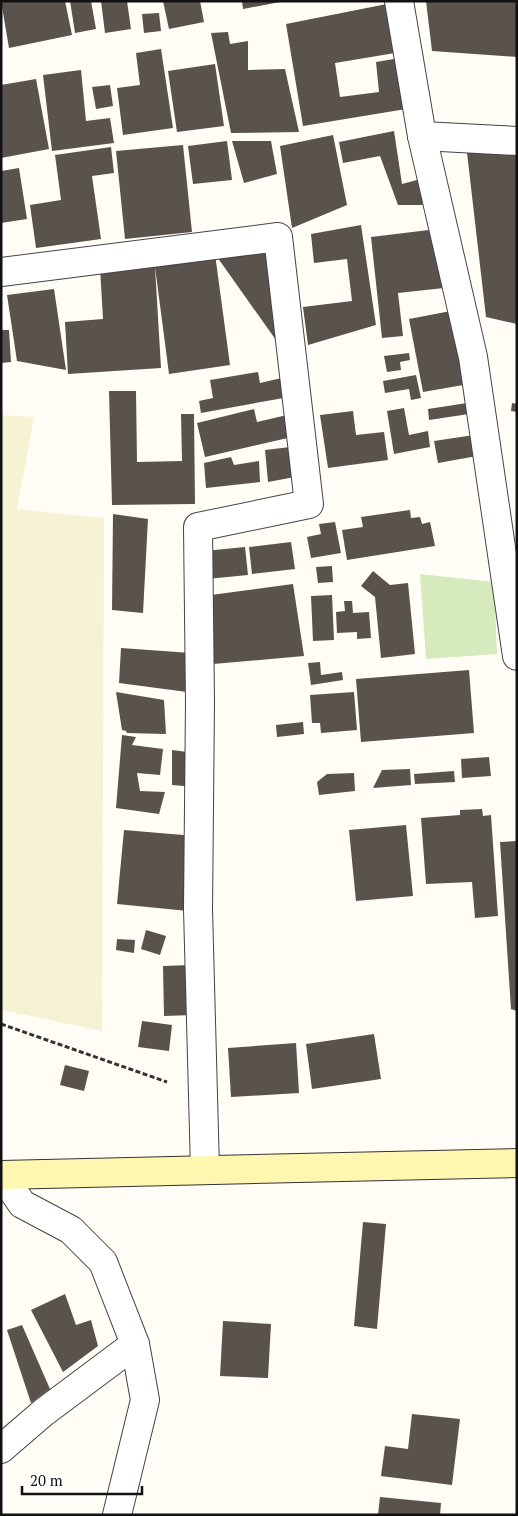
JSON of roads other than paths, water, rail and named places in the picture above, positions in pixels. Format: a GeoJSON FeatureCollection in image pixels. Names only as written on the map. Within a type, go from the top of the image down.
{"type":"FeatureCollection","features":[{"type":"Feature","properties":{"kind":"main road"},"geometry":{"type":"LineString","coordinates":[[2,1175],[517,1163]]}},
{"type":"Feature","properties":{"kind":"street"},"geometry":{"type":"LineString","coordinates":[[399,1],[422,136],[473,356],[513,601],[517,656]]}},
{"type":"Feature","properties":{"kind":"street"},"geometry":{"type":"LineString","coordinates":[[422,136],[517,141]]}},
{"type":"Feature","properties":{"kind":"street"},"geometry":{"type":"LineString","coordinates":[[1,272],[278,237],[309,504],[198,527],[200,702],[198,909],[205,1170]]}},
{"type":"Feature","properties":{"kind":"street"},"geometry":{"type":"LineString","coordinates":[[2,1175],[22,1204],[71,1230],[103,1262],[135,1344],[145,1400],[117,1515]]}},
{"type":"Feature","properties":{"kind":"street"},"geometry":{"type":"LineString","coordinates":[[1,1449],[44,1412],[135,1344]]}}]}
